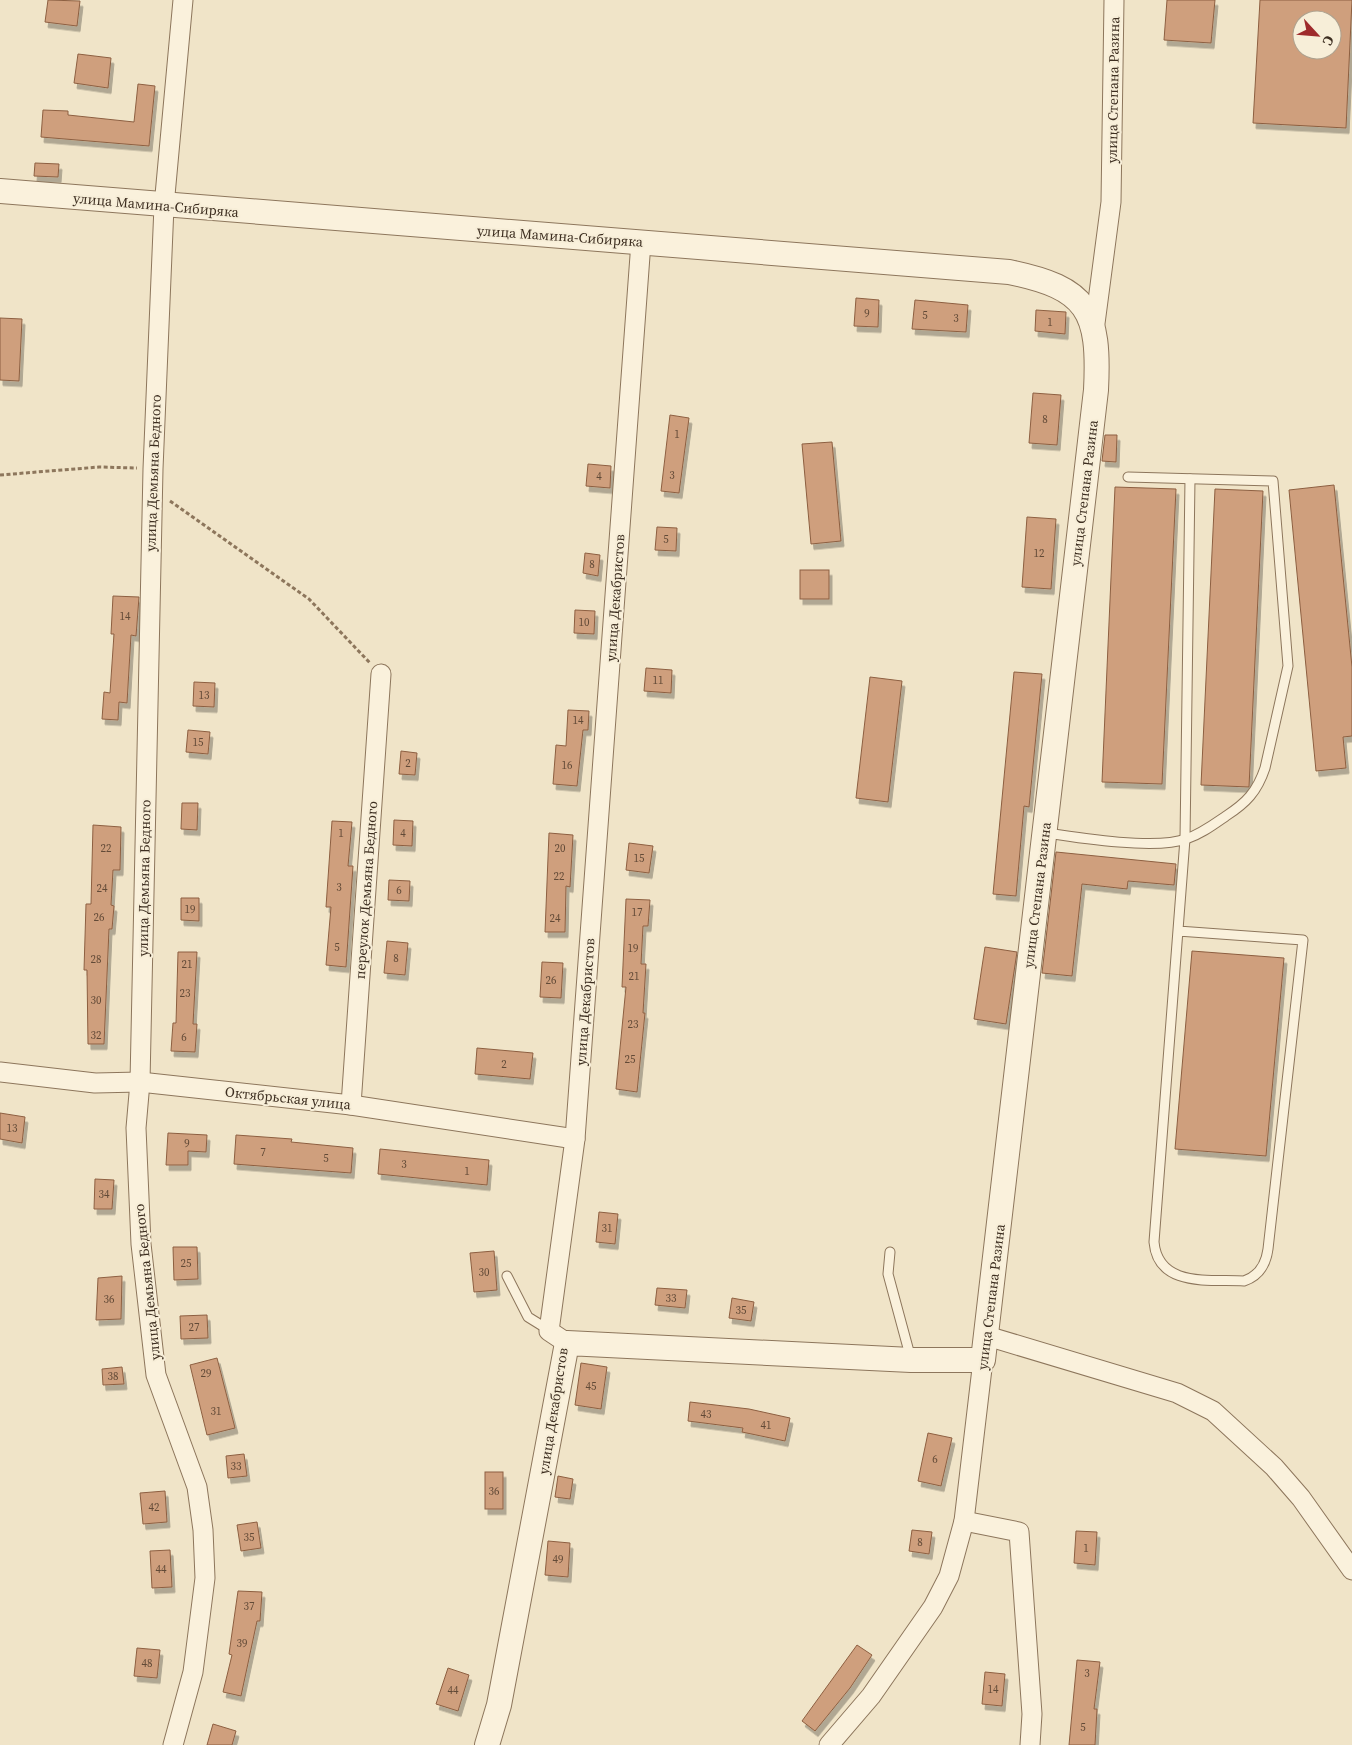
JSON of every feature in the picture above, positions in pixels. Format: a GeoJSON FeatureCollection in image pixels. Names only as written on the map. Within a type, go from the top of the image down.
{"type":"FeatureCollection","features":[{"type":"Feature","properties":{"kind":"street","name":"улица Демьяна Бедного"},"geometry":{"type":"LineString","coordinates":[[173,1745],[193,1672],[205,1578],[203,1530],[196,1487],[156,1375],[141,1244],[136,1128],[140,1082],[152,488],[164,206],[183,0]]}},
{"type":"Feature","properties":{"kind":"street","name":"улица Степана Разина"},"geometry":{"type":"LineString","coordinates":[[829,1745],[871,1696],[932,1607],[949,1576],[964,1521],[1096,390],[1097,365],[1094,331],[1112,202],[1114,0]]}},
{"type":"Feature","properties":{"kind":"street","name":"улица Мамина-Сибиряка"},"geometry":{"type":"LineString","coordinates":[[0,191],[164,206],[1009,272],[1044,280],[1071,294],[1081,304],[1094,331]]}},
{"type":"Feature","properties":{"kind":"street","name":"улица Декабристов"},"geometry":{"type":"LineString","coordinates":[[487,1745],[500,1704],[558,1337],[575,1139],[641,242]]}},
{"type":"Feature","properties":{"kind":"street","name":"переулок Демьяна Бедного"},"geometry":{"type":"LineString","coordinates":[[351,1105],[381,674]]}},
{"type":"Feature","properties":{"kind":"street","name":"Октябрьская улица"},"geometry":{"type":"LineString","coordinates":[[0,1072],[96,1083],[140,1082],[351,1105],[575,1139]]}},
{"type":"Feature","properties":{"kind":"street"},"geometry":{"type":"LineString","coordinates":[[987,1336],[1177,1393],[1213,1411],[1274,1467],[1326,1530],[1352,1570]]}},
{"type":"Feature","properties":{"kind":"street"},"geometry":{"type":"LineString","coordinates":[[558,1337],[911,1360],[983,1360]]}},
{"type":"Feature","properties":{"kind":"street"},"geometry":{"type":"LineString","coordinates":[[964,1521],[1020,1532],[1032,1714],[1030,1745]]}},
{"type":"Feature","properties":{"kind":"lane"},"geometry":{"type":"LineString","coordinates":[[1044,833],[1089,839],[1157,843],[1185,839],[1202,832],[1251,797],[1260,784],[1280,703],[1288,657],[1274,481],[1128,477]]}},
{"type":"Feature","properties":{"kind":"lane"},"geometry":{"type":"LineString","coordinates":[[1178,930],[1303,940],[1266,1261],[1254,1278],[1244,1281],[1182,1278],[1162,1266],[1155,1255],[1154,1242],[1178,930],[1185,839],[1190,478]]}},
{"type":"Feature","properties":{"kind":"lane"},"geometry":{"type":"LineString","coordinates":[[890,1252],[888,1274],[911,1360]]}},
{"type":"Feature","properties":{"kind":"lane"},"geometry":{"type":"LineString","coordinates":[[507,1276],[528,1317],[558,1337]]}},
{"type":"Feature","properties":{"kind":"path"},"geometry":{"type":"LineString","coordinates":[[0,475],[99,467],[153,469]]}},
{"type":"Feature","properties":{"kind":"path"},"geometry":{"type":"LineString","coordinates":[[152,488],[309,599],[381,674]]}},
{"type":"Feature","properties":{"kind":"building"},"geometry":{"type":"Polygon","coordinates":[[[48,0],[80,1],[77,26],[45,22],[48,0]]]}},
{"type":"Feature","properties":{"kind":"building"},"geometry":{"type":"Polygon","coordinates":[[[1167,0],[1215,0],[1211,43],[1164,40],[1167,0]]]}},
{"type":"Feature","properties":{"kind":"building"},"geometry":{"type":"Polygon","coordinates":[[[1260,0],[1352,0],[1346,128],[1253,123],[1260,0]]]}},
{"type":"Feature","properties":{"kind":"building"},"geometry":{"type":"Polygon","coordinates":[[[78,54],[111,58],[108,88],[74,83],[78,54]]]}},
{"type":"Feature","properties":{"kind":"building"},"geometry":{"type":"Polygon","coordinates":[[[138,84],[155,86],[149,146],[41,137],[43,110],[68,111],[68,115],[134,122],[138,84]]]}},
{"type":"Feature","properties":{"kind":"building"},"geometry":{"type":"Polygon","coordinates":[[[35,163],[59,164],[58,177],[34,176],[35,163]]]}},
{"type":"Feature","properties":{"kind":"building"},"geometry":{"type":"Polygon","coordinates":[[[856,298],[879,300],[878,327],[854,326],[856,298]]]}},
{"type":"Feature","properties":{"kind":"building"},"geometry":{"type":"Polygon","coordinates":[[[915,300],[968,305],[966,332],[912,329],[915,300]]]}},
{"type":"Feature","properties":{"kind":"building"},"geometry":{"type":"Polygon","coordinates":[[[1036,310],[1066,312],[1065,334],[1035,331],[1036,310]]]}},
{"type":"Feature","properties":{"kind":"building"},"geometry":{"type":"Polygon","coordinates":[[[0,318],[22,319],[19,381],[0,380],[0,318]]]}},
{"type":"Feature","properties":{"kind":"building"},"geometry":{"type":"Polygon","coordinates":[[[1033,393],[1061,395],[1057,445],[1029,443],[1033,393]]]}},
{"type":"Feature","properties":{"kind":"building"},"geometry":{"type":"Polygon","coordinates":[[[670,415],[689,418],[679,493],[661,491],[670,415]]]}},
{"type":"Feature","properties":{"kind":"building"},"geometry":{"type":"Polygon","coordinates":[[[1105,435],[1117,435],[1116,462],[1102,461],[1105,435]]]}},
{"type":"Feature","properties":{"kind":"building"},"geometry":{"type":"Polygon","coordinates":[[[832,442],[841,541],[811,544],[802,444],[832,442]]]}},
{"type":"Feature","properties":{"kind":"building"},"geometry":{"type":"Polygon","coordinates":[[[588,464],[611,466],[610,488],[586,486],[588,464]]]}},
{"type":"Feature","properties":{"kind":"building"},"geometry":{"type":"Polygon","coordinates":[[[1334,485],[1352,667],[1352,736],[1343,737],[1346,768],[1316,771],[1289,490],[1334,485]]]}},
{"type":"Feature","properties":{"kind":"building"},"geometry":{"type":"Polygon","coordinates":[[[1115,487],[1176,489],[1162,784],[1102,782],[1115,487]]]}},
{"type":"Feature","properties":{"kind":"building"},"geometry":{"type":"Polygon","coordinates":[[[1215,489],[1263,491],[1249,787],[1201,785],[1215,489]]]}},
{"type":"Feature","properties":{"kind":"building"},"geometry":{"type":"Polygon","coordinates":[[[1027,517],[1056,519],[1051,589],[1022,587],[1027,517]]]}},
{"type":"Feature","properties":{"kind":"building"},"geometry":{"type":"Polygon","coordinates":[[[657,527],[677,528],[676,551],[655,550],[657,527]]]}},
{"type":"Feature","properties":{"kind":"building"},"geometry":{"type":"Polygon","coordinates":[[[585,553],[600,555],[598,576],[583,573],[585,553]]]}},
{"type":"Feature","properties":{"kind":"building"},"geometry":{"type":"Polygon","coordinates":[[[800,570],[829,570],[829,599],[800,599],[800,570]]]}},
{"type":"Feature","properties":{"kind":"building"},"geometry":{"type":"Polygon","coordinates":[[[113,596],[139,597],[136,636],[131,635],[127,703],[119,702],[118,720],[102,719],[104,692],[110,693],[114,634],[111,634],[113,596]]]}},
{"type":"Feature","properties":{"kind":"building"},"geometry":{"type":"Polygon","coordinates":[[[575,610],[595,611],[594,634],[574,633],[575,610]]]}},
{"type":"Feature","properties":{"kind":"building"},"geometry":{"type":"Polygon","coordinates":[[[646,668],[672,670],[671,693],[644,691],[646,668]]]}},
{"type":"Feature","properties":{"kind":"building"},"geometry":{"type":"Polygon","coordinates":[[[1014,672],[1042,674],[1029,807],[1024,806],[1016,896],[993,894],[1014,672]]]}},
{"type":"Feature","properties":{"kind":"building"},"geometry":{"type":"Polygon","coordinates":[[[870,677],[902,681],[888,802],[856,798],[870,677]]]}},
{"type":"Feature","properties":{"kind":"building"},"geometry":{"type":"Polygon","coordinates":[[[194,682],[215,683],[214,707],[193,706],[194,682]]]}},
{"type":"Feature","properties":{"kind":"building"},"geometry":{"type":"Polygon","coordinates":[[[568,710],[589,711],[588,730],[583,730],[577,786],[553,784],[556,745],[566,746],[568,710]]]}},
{"type":"Feature","properties":{"kind":"building"},"geometry":{"type":"Polygon","coordinates":[[[188,730],[210,732],[208,754],[186,752],[188,730]]]}},
{"type":"Feature","properties":{"kind":"building"},"geometry":{"type":"Polygon","coordinates":[[[401,751],[417,753],[415,775],[399,774],[401,751]]]}},
{"type":"Feature","properties":{"kind":"building"},"geometry":{"type":"Polygon","coordinates":[[[182,803],[198,803],[197,830],[181,829],[182,803]]]}},
{"type":"Feature","properties":{"kind":"building"},"geometry":{"type":"Polygon","coordinates":[[[394,820],[413,821],[412,846],[393,845],[394,820]]]}},
{"type":"Feature","properties":{"kind":"building"},"geometry":{"type":"Polygon","coordinates":[[[332,821],[352,822],[348,866],[353,866],[346,967],[326,965],[331,907],[326,907],[332,821]]]}},
{"type":"Feature","properties":{"kind":"building"},"geometry":{"type":"Polygon","coordinates":[[[93,825],[121,827],[120,870],[113,870],[111,905],[114,906],[112,929],[109,929],[104,1044],[88,1044],[87,970],[84,970],[86,904],[91,904],[93,825]]]}},
{"type":"Feature","properties":{"kind":"building"},"geometry":{"type":"Polygon","coordinates":[[[549,833],[573,835],[570,887],[566,886],[565,932],[545,932],[549,833]]]}},
{"type":"Feature","properties":{"kind":"building"},"geometry":{"type":"Polygon","coordinates":[[[629,843],[653,846],[649,873],[626,870],[629,843]]]}},
{"type":"Feature","properties":{"kind":"building"},"geometry":{"type":"Polygon","coordinates":[[[1056,852],[1176,864],[1174,885],[1128,881],[1127,889],[1082,884],[1072,976],[1042,973],[1056,852]]]}},
{"type":"Feature","properties":{"kind":"building"},"geometry":{"type":"Polygon","coordinates":[[[389,880],[410,881],[409,901],[388,900],[389,880]]]}},
{"type":"Feature","properties":{"kind":"building"},"geometry":{"type":"Polygon","coordinates":[[[181,898],[199,898],[199,921],[181,920],[181,898]]]}},
{"type":"Feature","properties":{"kind":"building"},"geometry":{"type":"Polygon","coordinates":[[[626,899],[650,900],[648,926],[643,926],[641,964],[646,964],[643,1013],[645,1013],[637,1092],[616,1089],[626,987],[622,987],[626,899]]]}},
{"type":"Feature","properties":{"kind":"building"},"geometry":{"type":"Polygon","coordinates":[[[387,941],[408,943],[405,975],[384,973],[387,941]]]}},
{"type":"Feature","properties":{"kind":"building"},"geometry":{"type":"Polygon","coordinates":[[[985,947],[1017,952],[1006,1024],[974,1019],[985,947]]]}},
{"type":"Feature","properties":{"kind":"building"},"geometry":{"type":"Polygon","coordinates":[[[1192,951],[1284,958],[1266,1156],[1175,1149],[1192,951]]]}},
{"type":"Feature","properties":{"kind":"building"},"geometry":{"type":"Polygon","coordinates":[[[178,952],[197,952],[193,1024],[197,1024],[195,1052],[171,1051],[173,1023],[176,1023],[178,952]]]}},
{"type":"Feature","properties":{"kind":"building"},"geometry":{"type":"Polygon","coordinates":[[[542,962],[563,963],[561,998],[540,997],[542,962]]]}},
{"type":"Feature","properties":{"kind":"building"},"geometry":{"type":"Polygon","coordinates":[[[477,1048],[533,1053],[530,1079],[475,1074],[477,1048]]]}},
{"type":"Feature","properties":{"kind":"building"},"geometry":{"type":"Polygon","coordinates":[[[0,1113],[25,1117],[22,1143],[0,1139],[0,1113]]]}},
{"type":"Feature","properties":{"kind":"building"},"geometry":{"type":"Polygon","coordinates":[[[168,1133],[207,1135],[206,1152],[188,1151],[188,1165],[166,1165],[168,1133]]]}},
{"type":"Feature","properties":{"kind":"building"},"geometry":{"type":"Polygon","coordinates":[[[236,1135],[292,1139],[291,1142],[353,1148],[351,1173],[234,1164],[236,1135]]]}},
{"type":"Feature","properties":{"kind":"building"},"geometry":{"type":"Polygon","coordinates":[[[380,1149],[489,1160],[487,1185],[378,1174],[380,1149]]]}},
{"type":"Feature","properties":{"kind":"building"},"geometry":{"type":"Polygon","coordinates":[[[95,1179],[114,1180],[112,1209],[94,1209],[95,1179]]]}},
{"type":"Feature","properties":{"kind":"building"},"geometry":{"type":"Polygon","coordinates":[[[599,1212],[618,1214],[615,1244],[596,1242],[599,1212]]]}},
{"type":"Feature","properties":{"kind":"building"},"geometry":{"type":"Polygon","coordinates":[[[173,1247],[197,1247],[198,1279],[174,1280],[173,1247]]]}},
{"type":"Feature","properties":{"kind":"building"},"geometry":{"type":"Polygon","coordinates":[[[494,1251],[497,1290],[474,1292],[470,1253],[494,1251]]]}},
{"type":"Feature","properties":{"kind":"building"},"geometry":{"type":"Polygon","coordinates":[[[122,1276],[121,1319],[96,1320],[98,1278],[122,1276]]]}},
{"type":"Feature","properties":{"kind":"building"},"geometry":{"type":"Polygon","coordinates":[[[657,1288],[687,1290],[685,1308],[655,1305],[657,1288]]]}},
{"type":"Feature","properties":{"kind":"building"},"geometry":{"type":"Polygon","coordinates":[[[732,1298],[754,1302],[751,1321],[729,1318],[732,1298]]]}},
{"type":"Feature","properties":{"kind":"building"},"geometry":{"type":"Polygon","coordinates":[[[207,1315],[208,1338],[181,1339],[180,1316],[207,1315]]]}},
{"type":"Feature","properties":{"kind":"building"},"geometry":{"type":"Polygon","coordinates":[[[217,1358],[235,1428],[207,1435],[190,1365],[217,1358]]]}},
{"type":"Feature","properties":{"kind":"building"},"geometry":{"type":"Polygon","coordinates":[[[581,1363],[607,1367],[601,1409],[575,1405],[581,1363]]]}},
{"type":"Feature","properties":{"kind":"building"},"geometry":{"type":"Polygon","coordinates":[[[122,1367],[124,1384],[103,1385],[102,1369],[122,1367]]]}},
{"type":"Feature","properties":{"kind":"building"},"geometry":{"type":"Polygon","coordinates":[[[690,1402],[749,1409],[790,1418],[785,1441],[742,1432],[743,1428],[688,1421],[690,1402]]]}},
{"type":"Feature","properties":{"kind":"building"},"geometry":{"type":"Polygon","coordinates":[[[928,1433],[952,1438],[941,1486],[918,1481],[928,1433]]]}},
{"type":"Feature","properties":{"kind":"building"},"geometry":{"type":"Polygon","coordinates":[[[244,1454],[247,1476],[228,1478],[226,1456],[244,1454]]]}},
{"type":"Feature","properties":{"kind":"building"},"geometry":{"type":"Polygon","coordinates":[[[485,1472],[503,1472],[503,1509],[485,1509],[485,1472]]]}},
{"type":"Feature","properties":{"kind":"building"},"geometry":{"type":"Polygon","coordinates":[[[558,1476],[573,1479],[570,1499],[555,1497],[558,1476]]]}},
{"type":"Feature","properties":{"kind":"building"},"geometry":{"type":"Polygon","coordinates":[[[165,1491],[167,1522],[143,1524],[140,1493],[165,1491]]]}},
{"type":"Feature","properties":{"kind":"building"},"geometry":{"type":"Polygon","coordinates":[[[257,1522],[261,1548],[241,1551],[237,1525],[257,1522]]]}},
{"type":"Feature","properties":{"kind":"building"},"geometry":{"type":"Polygon","coordinates":[[[912,1530],[932,1532],[929,1554],[909,1551],[912,1530]]]}},
{"type":"Feature","properties":{"kind":"building"},"geometry":{"type":"Polygon","coordinates":[[[1076,1531],[1097,1532],[1095,1565],[1074,1563],[1076,1531]]]}},
{"type":"Feature","properties":{"kind":"building"},"geometry":{"type":"Polygon","coordinates":[[[548,1541],[570,1543],[568,1577],[545,1575],[548,1541]]]}},
{"type":"Feature","properties":{"kind":"building"},"geometry":{"type":"Polygon","coordinates":[[[170,1550],[172,1587],[152,1588],[150,1551],[170,1550]]]}},
{"type":"Feature","properties":{"kind":"building"},"geometry":{"type":"Polygon","coordinates":[[[238,1591],[262,1592],[260,1621],[257,1621],[241,1696],[223,1692],[232,1655],[229,1654],[238,1591]]]}},
{"type":"Feature","properties":{"kind":"building"},"geometry":{"type":"Polygon","coordinates":[[[857,1645],[872,1655],[850,1688],[815,1731],[802,1721],[857,1645]]]}},
{"type":"Feature","properties":{"kind":"building"},"geometry":{"type":"Polygon","coordinates":[[[137,1648],[160,1650],[157,1678],[134,1676],[137,1648]]]}},
{"type":"Feature","properties":{"kind":"building"},"geometry":{"type":"Polygon","coordinates":[[[1077,1660],[1100,1662],[1094,1709],[1097,1709],[1095,1745],[1069,1745],[1077,1660]]]}},
{"type":"Feature","properties":{"kind":"building"},"geometry":{"type":"Polygon","coordinates":[[[448,1668],[469,1675],[458,1711],[436,1704],[448,1668]]]}},
{"type":"Feature","properties":{"kind":"building"},"geometry":{"type":"Polygon","coordinates":[[[985,1672],[1005,1674],[1002,1706],[982,1704],[985,1672]]]}},
{"type":"Feature","properties":{"kind":"building"},"geometry":{"type":"Polygon","coordinates":[[[213,1724],[236,1731],[232,1745],[207,1745],[213,1724]]]}}]}
